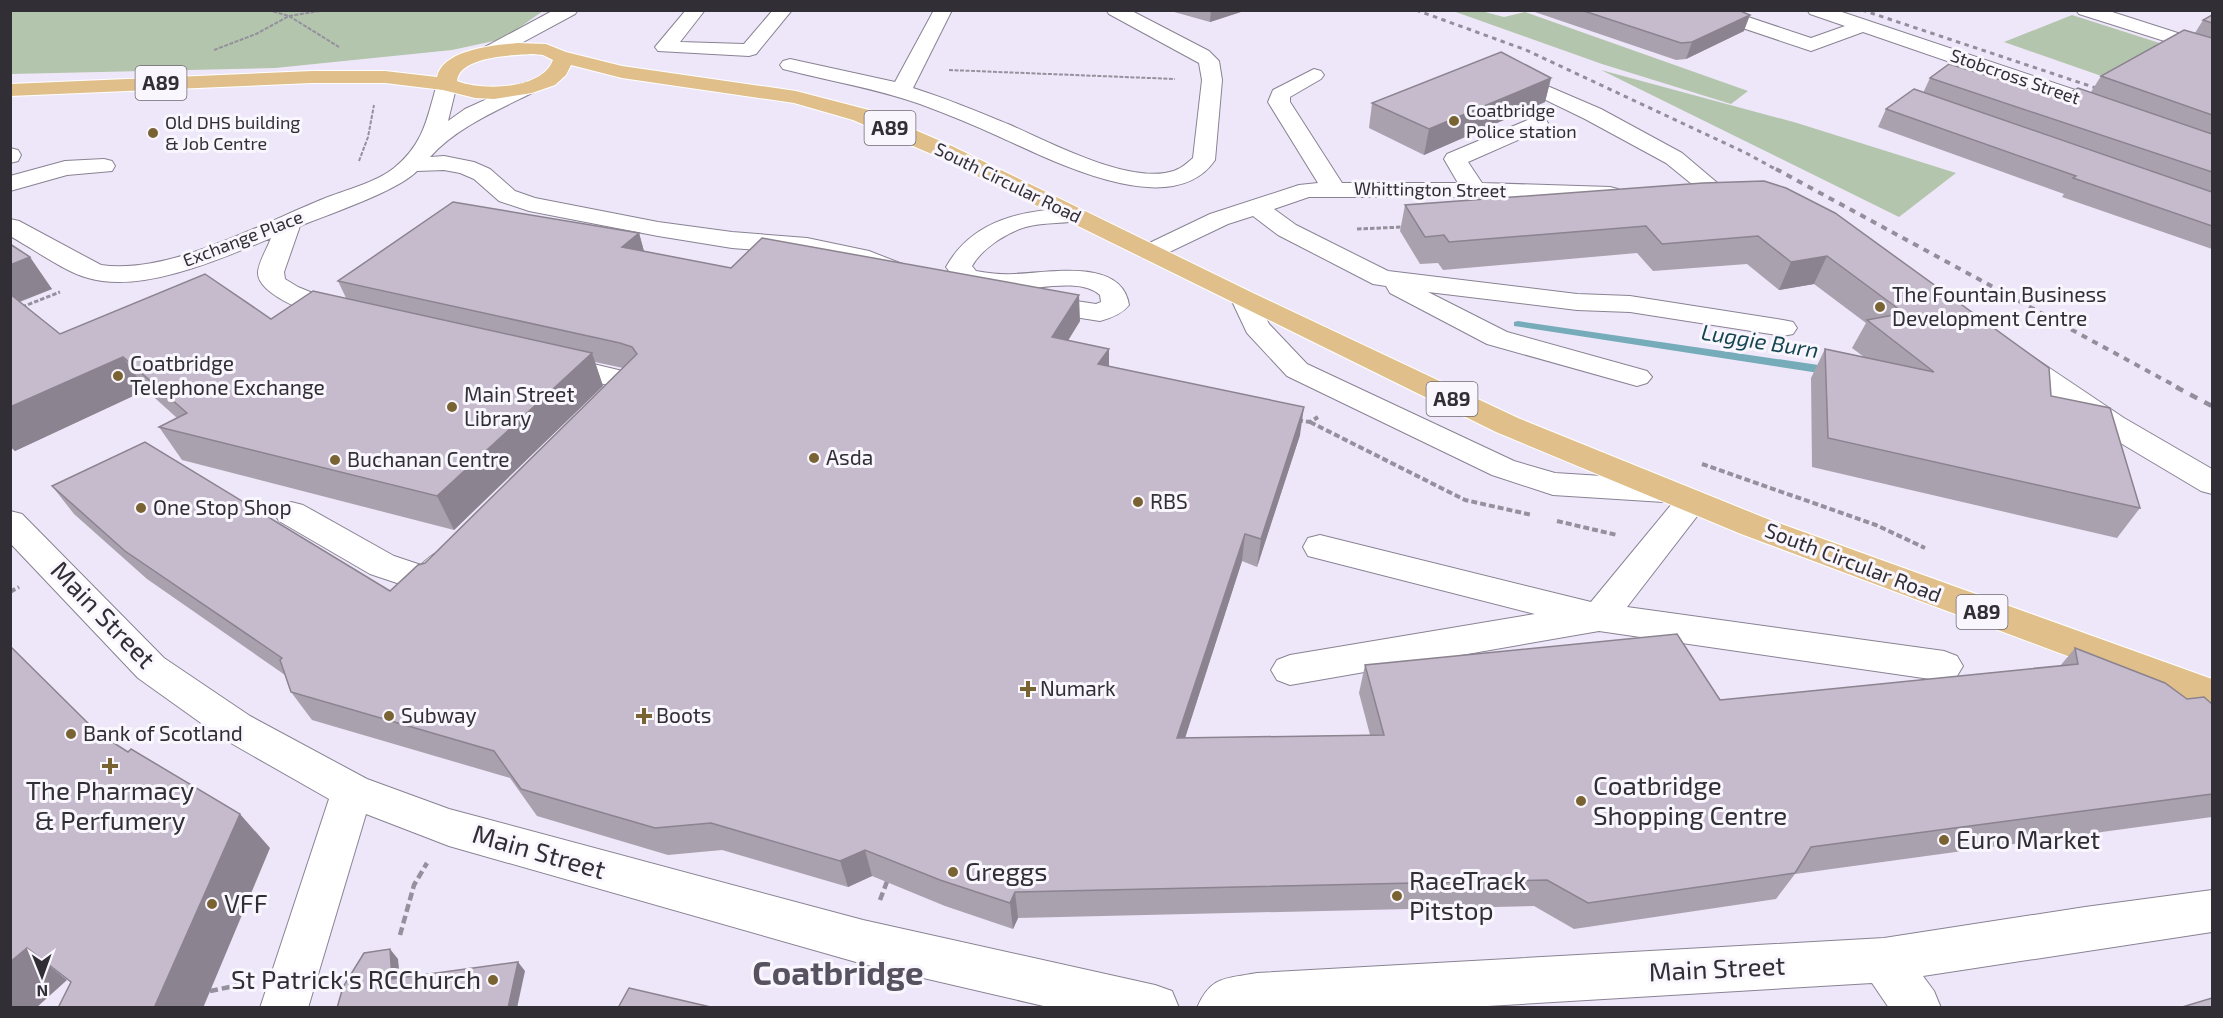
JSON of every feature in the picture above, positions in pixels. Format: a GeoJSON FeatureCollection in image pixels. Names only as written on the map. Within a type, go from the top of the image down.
{"type":"FeatureCollection","features":[{"type":"Feature","properties":{"kind":"main road","name":"A89"},"geometry":{"type":"LineString","coordinates":[[10,90],[312,76],[406,66],[528,48],[558,54],[563,59],[563,66],[557,74],[530,87],[506,92],[477,93],[455,89],[447,84],[385,77],[312,76]]}},
{"type":"Feature","properties":{"kind":"main road","name":"A89"},"geometry":{"type":"LineString","coordinates":[[447,84],[446,75],[460,62],[487,53]]}},
{"type":"Feature","properties":{"kind":"main road","name":"South Circular Road"},"geometry":{"type":"LineString","coordinates":[[558,54],[622,72],[796,97],[861,115],[944,151],[1507,425],[1678,496],[1974,609],[2212,695]]}},
{"type":"Feature","properties":{"kind":"main road","name":"South Circular Road"},"geometry":{"type":"LineString","coordinates":[[530,87],[603,82],[692,83]]}},
{"type":"Feature","properties":{"kind":"street"},"geometry":{"type":"LineString","coordinates":[[487,53],[570,10]]}},
{"type":"Feature","properties":{"kind":"street"},"geometry":{"type":"LineString","coordinates":[[558,54],[560,30],[570,10]]}},
{"type":"Feature","properties":{"kind":"street"},"geometry":{"type":"LineString","coordinates":[[696,10],[665,47],[749,50],[783,10]]}},
{"type":"Feature","properties":{"kind":"street"},"geometry":{"type":"LineString","coordinates":[[901,90],[943,10]]}},
{"type":"Feature","properties":{"kind":"street"},"geometry":{"type":"LineString","coordinates":[[790,65],[901,90],[955,110],[1073,161],[1106,172],[1146,180],[1178,179],[1201,165],[1204,160],[1212,80],[1209,61],[1115,10]]}},
{"type":"Feature","properties":{"kind":"street"},"geometry":{"type":"LineString","coordinates":[[1707,10],[1811,45],[1862,26]]}},
{"type":"Feature","properties":{"kind":"street","name":"Stobcross Street"},"geometry":{"type":"LineString","coordinates":[[1816,10],[2125,114]]}},
{"type":"Feature","properties":{"kind":"street"},"geometry":{"type":"LineString","coordinates":[[2085,10],[2212,50]]}},
{"type":"Feature","properties":{"kind":"street"},"geometry":{"type":"LineString","coordinates":[[1140,22],[1159,16]]}},
{"type":"Feature","properties":{"kind":"street"},"geometry":{"type":"LineString","coordinates":[[1314,75],[1280,94],[1279,102],[1334,189]]}},
{"type":"Feature","properties":{"kind":"street"},"geometry":{"type":"LineString","coordinates":[[1524,82],[1593,114],[1674,158],[1733,198],[1688,196]]}},
{"type":"Feature","properties":{"kind":"street","name":"Exchange Place"},"geometry":{"type":"LineString","coordinates":[[431,142],[447,84]]}},
{"type":"Feature","properties":{"kind":"street","name":"Exchange Place"},"geometry":{"type":"LineString","coordinates":[[10,226],[94,272],[108,274],[144,271],[197,260],[385,182],[413,164],[431,142],[473,114],[530,87]]}},
{"type":"Feature","properties":{"kind":"street"},"geometry":{"type":"LineString","coordinates":[[1474,190],[1455,159],[1538,123]]}},
{"type":"Feature","properties":{"kind":"street"},"geometry":{"type":"LineString","coordinates":[[413,164],[466,167],[482,174],[507,196],[529,204],[658,229],[732,240],[807,246],[860,256],[892,270],[931,277],[1020,292],[967,277],[931,277]]}},
{"type":"Feature","properties":{"kind":"street"},"geometry":{"type":"LineString","coordinates":[[10,184],[65,168],[104,166]]}},
{"type":"Feature","properties":{"kind":"street","name":"Whittington Street"},"geometry":{"type":"LineString","coordinates":[[1150,252],[1219,219],[1307,190],[1474,190],[1629,195]]}},
{"type":"Feature","properties":{"kind":"street"},"geometry":{"type":"LineString","coordinates":[[1255,206],[1287,230],[1497,338],[1637,377]]}},
{"type":"Feature","properties":{"kind":"street"},"geometry":{"type":"LineString","coordinates":[[967,277],[959,267],[961,262],[977,245],[1004,228],[1033,218],[1074,215]]}},
{"type":"Feature","properties":{"kind":"street"},"geometry":{"type":"LineString","coordinates":[[289,222],[271,272],[273,283],[289,293],[348,318],[370,323]]}},
{"type":"Feature","properties":{"kind":"street"},"geometry":{"type":"LineString","coordinates":[[1382,278],[1577,302],[1630,304],[1783,328]]}},
{"type":"Feature","properties":{"kind":"street","name":"South Circular Road"},"geometry":{"type":"LineString","coordinates":[[1244,299],[1257,327],[1297,370],[1503,468],[1553,484],[1678,496]]}},
{"type":"Feature","properties":{"kind":"street"},"geometry":{"type":"LineString","coordinates":[[1997,345],[2113,425],[2212,483]]}},
{"type":"Feature","properties":{"kind":"street"},"geometry":{"type":"LineString","coordinates":[[528,358],[629,381],[587,422]]}},
{"type":"Feature","properties":{"kind":"street"},"geometry":{"type":"LineString","coordinates":[[1290,670],[1599,617],[1678,496]]}},
{"type":"Feature","properties":{"kind":"street"},"geometry":{"type":"LineString","coordinates":[[291,513],[382,565],[427,580],[460,547]]}},
{"type":"Feature","properties":{"kind":"street","name":"Main Street"},"geometry":{"type":"LineString","coordinates":[[10,522],[152,668],[236,727],[352,791],[449,827],[862,942],[1155,1008]]}},
{"type":"Feature","properties":{"kind":"street"},"geometry":{"type":"LineString","coordinates":[[1320,547],[1599,617],[1944,666]]}},
{"type":"Feature","properties":{"kind":"street"},"geometry":{"type":"LineString","coordinates":[[284,1008],[352,791]]}},
{"type":"Feature","properties":{"kind":"street","name":"Main Street"},"geometry":{"type":"LineString","coordinates":[[1221,1008],[1226,1002],[1257,996],[1884,960],[2085,928],[2212,911]]}},
{"type":"Feature","properties":{"kind":"street"},"geometry":{"type":"LineString","coordinates":[[1884,960],[1917,1008]]}},
{"type":"Feature","properties":{"kind":"path"},"geometry":{"type":"LineString","coordinates":[[268,10],[289,16],[337,45],[345,53]]}},
{"type":"Feature","properties":{"kind":"path"},"geometry":{"type":"LineString","coordinates":[[206,52],[256,34],[289,16],[326,10]]}},
{"type":"Feature","properties":{"kind":"path"},"geometry":{"type":"LineString","coordinates":[[912,68],[1212,80]]}},
{"type":"Feature","properties":{"kind":"path"},"geometry":{"type":"LineString","coordinates":[[368,137],[374,97]]}},
{"type":"Feature","properties":{"kind":"path"},"geometry":{"type":"LineString","coordinates":[[1287,418],[1310,422],[1351,396]]}},
{"type":"Feature","properties":{"kind":"path"},"geometry":{"type":"LineString","coordinates":[[1697,462],[1876,525],[1929,550]]}},
{"type":"Feature","properties":{"kind":"path"},"geometry":{"type":"LineString","coordinates":[[862,942],[889,877]]}},
{"type":"Feature","properties":{"kind":"path"},"geometry":{"type":"LineString","coordinates":[[400,935],[414,885]]}},
{"type":"Feature","properties":{"kind":"green space"},"geometry":{"type":"Polygon","coordinates":[[[10,11],[543,11],[503,39],[452,50],[275,68],[11,74],[10,11]]]}},
{"type":"Feature","properties":{"kind":"green space"},"geometry":{"type":"Polygon","coordinates":[[[1453,11],[1481,11],[1504,17],[1525,12],[1748,91],[1731,104],[1602,64],[1453,11]]]}},
{"type":"Feature","properties":{"kind":"green space"},"geometry":{"type":"Polygon","coordinates":[[[2072,15],[2172,47],[2110,79],[2004,42],[2072,15]]]}},
{"type":"Feature","properties":{"kind":"green space"},"geometry":{"type":"Polygon","coordinates":[[[1601,70],[1797,123],[1956,173],[1899,217],[1601,70]]]}},
{"type":"Feature","properties":{"kind":"building"},"geometry":{"type":"Polygon","coordinates":[[[1581,10],[1738,10],[1750,15],[1692,42],[1681,43],[1581,10]]]}},
{"type":"Feature","properties":{"kind":"building"},"geometry":{"type":"Polygon","coordinates":[[[2212,15],[2212,23],[2203,20],[2212,15]]]}},
{"type":"Feature","properties":{"kind":"building"},"geometry":{"type":"Polygon","coordinates":[[[2184,30],[2212,38],[2212,115],[2101,76],[2184,30]]]}},
{"type":"Feature","properties":{"kind":"building"},"geometry":{"type":"Polygon","coordinates":[[[1501,52],[1551,78],[1429,129],[1372,103],[1501,52]]]}},
{"type":"Feature","properties":{"kind":"building"},"geometry":{"type":"Polygon","coordinates":[[[1949,64],[2060,98],[2078,88],[2212,134],[2212,172],[1930,78],[1949,64]]]}},
{"type":"Feature","properties":{"kind":"building"},"geometry":{"type":"Polygon","coordinates":[[[1914,89],[2212,192],[2212,226],[1886,109],[1914,89]]]}},
{"type":"Feature","properties":{"kind":"building"},"geometry":{"type":"Polygon","coordinates":[[[1764,181],[1786,188],[1835,213],[2049,368],[2051,396],[2110,408],[2140,508],[1828,438],[1825,349],[1934,372],[1867,320],[1904,313],[1827,256],[1791,262],[1758,236],[1662,244],[1646,226],[1449,242],[1444,235],[1425,237],[1405,205],[1703,183],[1764,181]]]}},
{"type":"Feature","properties":{"kind":"building"},"geometry":{"type":"Polygon","coordinates":[[[453,202],[639,233],[622,247],[731,268],[762,238],[1079,295],[1052,337],[1109,349],[1098,364],[1304,407],[1261,539],[1245,534],[1177,738],[1384,735],[1365,665],[1677,634],[1720,700],[2078,664],[2075,648],[2165,683],[2187,699],[2204,697],[2212,704],[2212,794],[1811,847],[1795,873],[1588,903],[1547,880],[1015,892],[1010,903],[940,880],[865,850],[840,861],[711,823],[655,828],[521,789],[494,751],[291,692],[280,660],[282,658],[125,551],[52,486],[145,442],[390,591],[418,565],[425,563],[637,354],[632,347],[620,343],[338,281],[453,202]]]}},
{"type":"Feature","properties":{"kind":"building"},"geometry":{"type":"Polygon","coordinates":[[[10,244],[30,257],[10,265],[10,244]]]}},
{"type":"Feature","properties":{"kind":"building"},"geometry":{"type":"Polygon","coordinates":[[[205,274],[271,319],[313,291],[592,353],[437,496],[159,427],[187,413],[123,357],[10,407],[10,294],[60,334],[205,274]]]}},
{"type":"Feature","properties":{"kind":"building"},"geometry":{"type":"Polygon","coordinates":[[[10,646],[98,733],[128,752],[131,749],[240,814],[154,1008],[58,1008],[71,982],[27,948],[10,962],[10,646]]]}},
{"type":"Feature","properties":{"kind":"building","name":"St Patrick's RCChurch"},"geometry":{"type":"Polygon","coordinates":[[[390,949],[392,979],[518,962],[508,1008],[337,1008],[343,987],[364,953],[390,949]]]}},
{"type":"Feature","properties":{"kind":"building"},"geometry":{"type":"Polygon","coordinates":[[[629,988],[715,1008],[618,1008],[629,988]]]}},
{"type":"Feature","properties":{"kind":"building"},"geometry":{"type":"Polygon","coordinates":[[[2212,998],[2212,1008],[2179,1008],[2212,998]]]}},
{"type":"Feature","properties":{"kind":"waterway","name":"Luggie Burn"},"geometry":{"type":"LineString","coordinates":[[1518,324],[1832,371]]}},
{"type":"Feature","properties":{"kind":"railway"},"geometry":{"type":"LineString","coordinates":[[1416,10],[1526,50],[1746,153],[1779,171]]}},
{"type":"Feature","properties":{"kind":"railway"},"geometry":{"type":"LineString","coordinates":[[1862,10],[2108,92]]}},
{"type":"Feature","properties":{"kind":"railway"},"geometry":{"type":"LineString","coordinates":[[1776,169],[2179,388]]}},
{"type":"Feature","properties":{"kind":"railway"},"geometry":{"type":"LineString","coordinates":[[2176,387],[2212,406]]}},
{"type":"Feature","properties":{"kind":"place","name":"Coatbridge Police station"},"geometry":{"type":"Point","coordinates":[1454,121]}},
{"type":"Feature","properties":{"kind":"place","name":"Old DHS building & Job Centre"},"geometry":{"type":"Point","coordinates":[153,133]}},
{"type":"Feature","properties":{"kind":"place","name":"The Fountain Business Development Centre"},"geometry":{"type":"Point","coordinates":[1880,307]}},
{"type":"Feature","properties":{"kind":"place","name":"Coatbridge Telephone Exchange"},"geometry":{"type":"Point","coordinates":[118,376]}},
{"type":"Feature","properties":{"kind":"place","name":"Main Street Library"},"geometry":{"type":"Point","coordinates":[452,407]}},
{"type":"Feature","properties":{"kind":"place","name":"Asda"},"geometry":{"type":"Point","coordinates":[814,458]}},
{"type":"Feature","properties":{"kind":"place","name":"Buchanan Centre"},"geometry":{"type":"Point","coordinates":[335,460]}},
{"type":"Feature","properties":{"kind":"place","name":"RBS"},"geometry":{"type":"Point","coordinates":[1138,502]}},
{"type":"Feature","properties":{"kind":"place","name":"One Stop Shop"},"geometry":{"type":"Point","coordinates":[141,508]}},
{"type":"Feature","properties":{"kind":"place","name":"Numark"},"geometry":{"type":"Point","coordinates":[1028,689]}},
{"type":"Feature","properties":{"kind":"place","name":"Subway"},"geometry":{"type":"Point","coordinates":[389,716]}},
{"type":"Feature","properties":{"kind":"place","name":"Boots"},"geometry":{"type":"Point","coordinates":[644,716]}},
{"type":"Feature","properties":{"kind":"place","name":"Bank of Scotland"},"geometry":{"type":"Point","coordinates":[71,734]}},
{"type":"Feature","properties":{"kind":"place","name":"The Pharmacy & Perfumery"},"geometry":{"type":"Point","coordinates":[110,766]}},
{"type":"Feature","properties":{"kind":"place","name":"Coatbridge Shopping Centre"},"geometry":{"type":"Point","coordinates":[1581,801]}},
{"type":"Feature","properties":{"kind":"place","name":"Euro Market"},"geometry":{"type":"Point","coordinates":[1944,840]}},
{"type":"Feature","properties":{"kind":"place","name":"Greggs"},"geometry":{"type":"Point","coordinates":[953,872]}},
{"type":"Feature","properties":{"kind":"place","name":"RaceTrack Pitstop"},"geometry":{"type":"Point","coordinates":[1397,896]}},
{"type":"Feature","properties":{"kind":"place","name":"VFF"},"geometry":{"type":"Point","coordinates":[212,904]}},
{"type":"Feature","properties":{"kind":"place","name":"St Patrick's RCChurch"},"geometry":{"type":"Point","coordinates":[493,980]}},
{"type":"Feature","properties":{"kind":"district","name":"Coatbridge"},"geometry":{"type":"Point","coordinates":[838,973]}}]}
